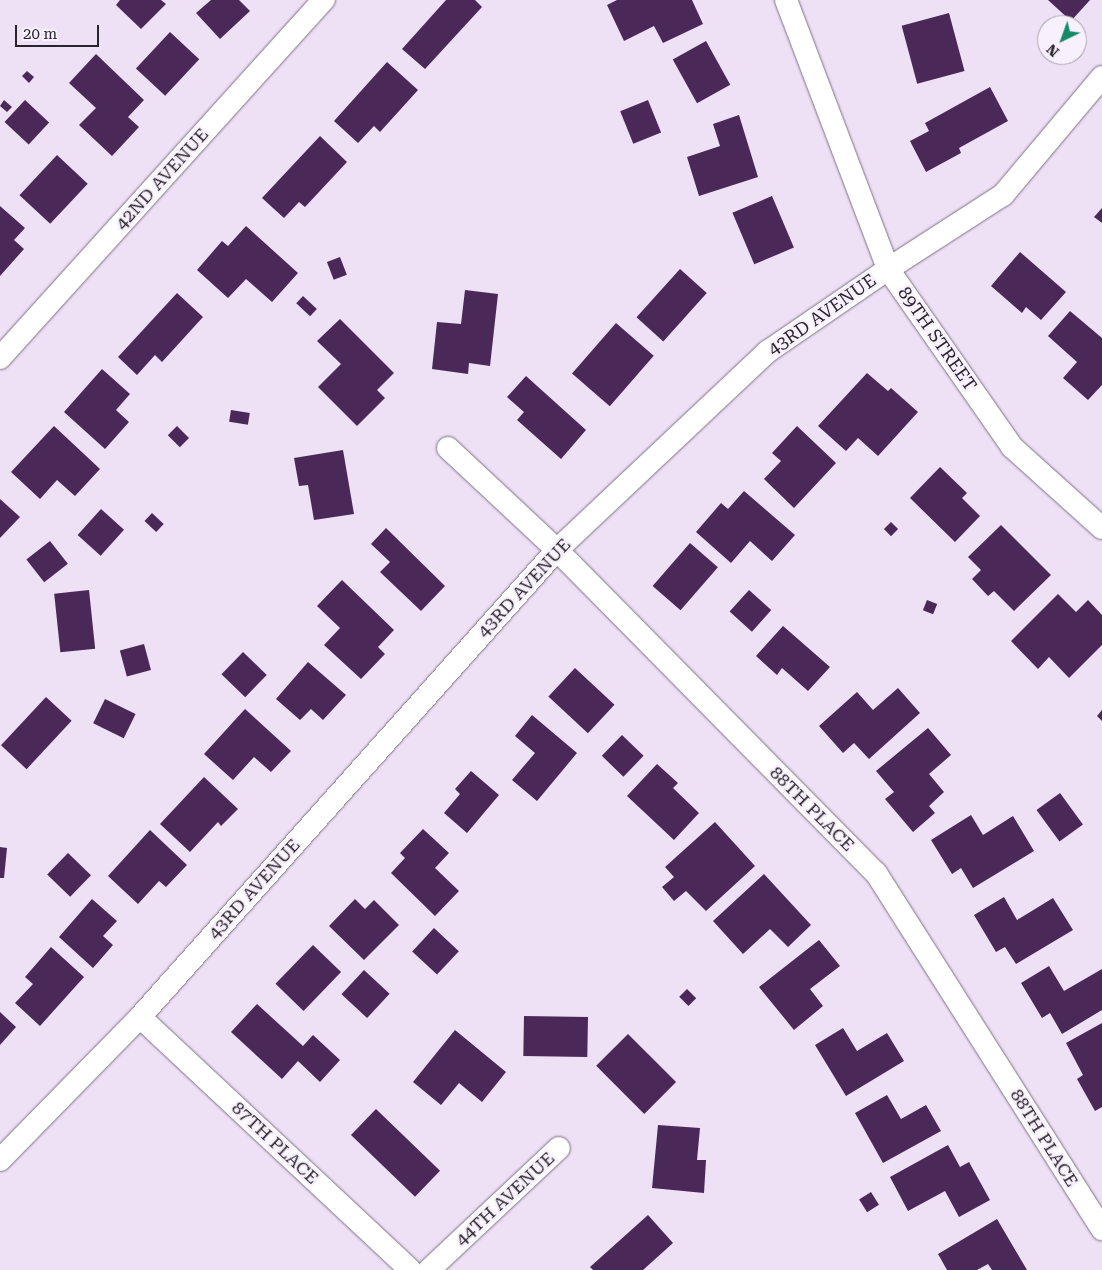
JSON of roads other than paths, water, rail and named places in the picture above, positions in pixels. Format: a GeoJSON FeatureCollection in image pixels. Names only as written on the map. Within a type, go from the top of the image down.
{"type":"FeatureCollection","features":[{"type":"Feature","properties":{"kind":"street","name":"42ND AVENUE"},"geometry":{"type":"LineString","coordinates":[[5,343],[324,0]]}},
{"type":"Feature","properties":{"kind":"street","name":"89TH STREET"},"geometry":{"type":"LineString","coordinates":[[786,0],[888,268],[1012,447],[1102,528]]}},
{"type":"Feature","properties":{"kind":"street","name":"43RD AVENUE"},"geometry":{"type":"LineString","coordinates":[[0,1160],[140,1016],[557,550],[767,352],[888,268],[1003,195],[1102,77]]}},
{"type":"Feature","properties":{"kind":"street","name":"88TH PLACE"},"geometry":{"type":"LineString","coordinates":[[448,448],[557,550],[876,873],[1102,1229]]}},
{"type":"Feature","properties":{"kind":"street","name":"87TH PLACE"},"geometry":{"type":"LineString","coordinates":[[140,1016],[410,1270]]}},
{"type":"Feature","properties":{"kind":"street","name":"44TH AVENUE"},"geometry":{"type":"LineString","coordinates":[[429,1270],[559,1148]]}}]}
